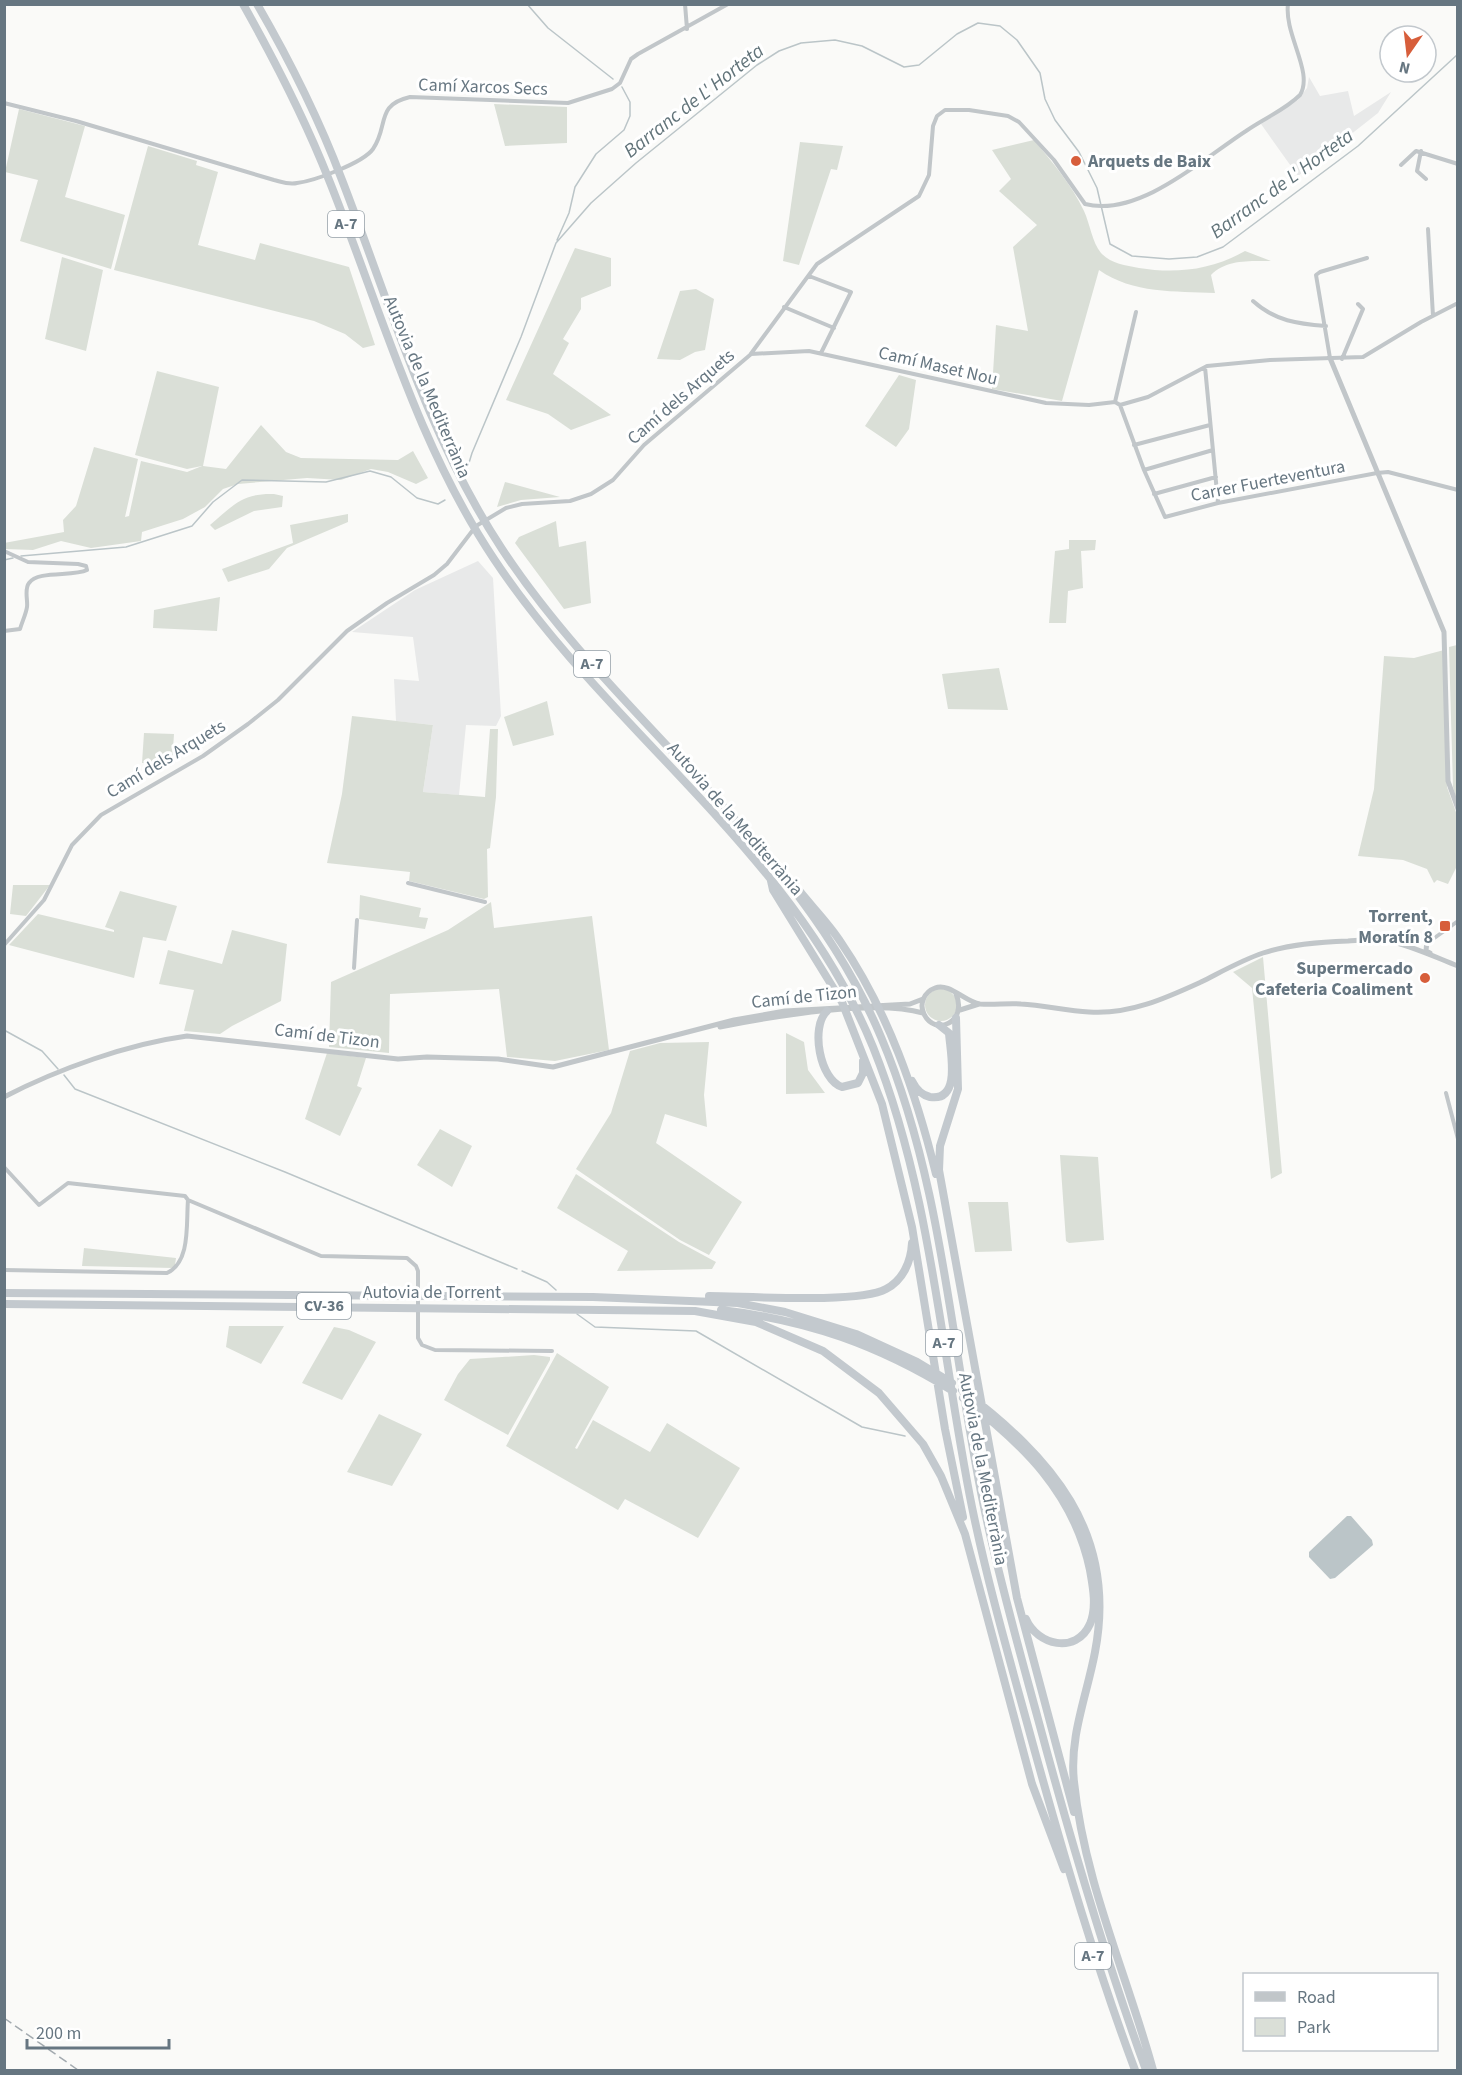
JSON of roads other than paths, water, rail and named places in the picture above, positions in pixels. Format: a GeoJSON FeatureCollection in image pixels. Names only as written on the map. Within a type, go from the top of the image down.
{"type":"FeatureCollection","features":[{"type":"Feature","properties":{"kind":"highway","name":"Autovia de la Mediterrània"},"geometry":{"type":"LineString","coordinates":[[243,4],[305,123],[434,449],[482,539],[521,597],[572,660],[727,827],[771,880],[801,918],[853,1004],[891,1098],[908,1155],[926,1235],[974,1516],[990,1583],[1068,1875],[1106,1993],[1135,2070]]}},
{"type":"Feature","properties":{"kind":"highway","name":"Autovia de la Mediterrània"},"geometry":{"type":"LineString","coordinates":[[257,4],[284,51],[327,144],[444,442],[492,533],[537,599],[580,652],[762,851],[817,925],[866,1002],[902,1091],[920,1152],[937,1229],[969,1424],[1001,1582],[1073,1850],[1146,2070]]}},
{"type":"Feature","properties":{"kind":"highway"},"geometry":{"type":"LineString","coordinates":[[762,851],[771,856],[843,944],[906,1070],[921,1094],[931,1097],[941,1096],[949,1089],[952,1079],[949,1033],[939,1025]]}},
{"type":"Feature","properties":{"kind":"highway"},"geometry":{"type":"LineString","coordinates":[[771,880],[773,890],[832,985],[861,1047],[889,1127],[910,1221],[965,1534],[1032,1784],[1062,1866],[1068,1875]]}},
{"type":"Feature","properties":{"kind":"highway"},"geometry":{"type":"LineString","coordinates":[[826,1011],[820,1019],[817,1030],[827,1075],[837,1085],[848,1087],[861,1078],[864,1067],[861,1047]]}},
{"type":"Feature","properties":{"kind":"highway"},"geometry":{"type":"LineString","coordinates":[[958,1014],[958,1089],[940,1146],[939,1170],[992,1469],[1039,1685],[1153,2070]]}},
{"type":"Feature","properties":{"kind":"highway"},"geometry":{"type":"LineString","coordinates":[[906,1070],[948,1219]]}},
{"type":"Feature","properties":{"kind":"highway"},"geometry":{"type":"LineString","coordinates":[[593,1297],[605,1295],[867,1296],[887,1289],[905,1270],[911,1252],[910,1221]]}},
{"type":"Feature","properties":{"kind":"highway","name":"Autovia de Torrent"},"geometry":{"type":"LineString","coordinates":[[4,1293],[593,1297]]}},
{"type":"Feature","properties":{"kind":"highway"},"geometry":{"type":"LineString","coordinates":[[593,1297],[713,1301],[762,1307],[833,1326],[961,1389],[1046,1463],[1079,1515],[1092,1548],[1099,1586],[1099,1618],[1095,1652],[1074,1739],[1073,1769],[1084,1841]]}},
{"type":"Feature","properties":{"kind":"highway","name":"Autovia de Torrent"},"geometry":{"type":"LineString","coordinates":[[4,1305],[644,1308]]}},
{"type":"Feature","properties":{"kind":"highway"},"geometry":{"type":"LineString","coordinates":[[644,1308],[713,1313],[756,1322],[801,1339],[848,1367],[879,1392],[923,1444],[941,1476],[965,1534]]}},
{"type":"Feature","properties":{"kind":"highway"},"geometry":{"type":"LineString","coordinates":[[644,1308],[709,1308],[806,1324],[861,1342],[918,1366]]}},
{"type":"Feature","properties":{"kind":"highway"},"geometry":{"type":"LineString","coordinates":[[993,1418],[1041,1468],[1057,1488],[1075,1520],[1086,1551],[1093,1587],[1094,1607],[1090,1624],[1080,1637],[1071,1641],[1057,1644],[1049,1642],[1030,1629],[1017,1591]]}},
{"type":"Feature","properties":{"kind":"street"},"geometry":{"type":"LineString","coordinates":[[686,4],[687,29]]}},
{"type":"Feature","properties":{"kind":"street","name":"Camí Xarcos Secs"},"geometry":{"type":"LineString","coordinates":[[4,103],[76,121],[291,184],[311,180],[355,162],[373,149],[386,111],[394,102],[410,97],[568,102],[612,88],[620,83],[631,59],[728,4]]}},
{"type":"Feature","properties":{"kind":"street","name":"Camí dels Arquets"},"geometry":{"type":"LineString","coordinates":[[4,945],[44,900],[72,845],[101,815],[186,767],[248,724],[278,700],[347,631],[387,603],[434,575],[447,564],[476,526],[491,516],[522,504],[570,501],[604,486],[623,471],[644,445],[750,355],[808,276],[826,256],[856,240],[919,196],[929,176],[933,126],[937,116],[945,110],[988,112],[1008,116],[1019,122],[1054,160],[1086,204],[1105,206],[1131,200],[1169,184],[1300,95],[1305,82],[1304,74],[1289,33],[1288,4]]}},
{"type":"Feature","properties":{"kind":"street"},"geometry":{"type":"LineString","coordinates":[[1421,152],[1417,171],[1426,179]]}},
{"type":"Feature","properties":{"kind":"street"},"geometry":{"type":"LineString","coordinates":[[1401,165],[1411,153],[1421,152],[1458,164]]}},
{"type":"Feature","properties":{"kind":"street"},"geometry":{"type":"LineString","coordinates":[[1428,229],[1433,316]]}},
{"type":"Feature","properties":{"kind":"street"},"geometry":{"type":"LineString","coordinates":[[1367,258],[1316,275],[1330,358],[1444,632],[1448,781],[1458,809]]}},
{"type":"Feature","properties":{"kind":"street"},"geometry":{"type":"LineString","coordinates":[[808,276],[851,292],[821,353]]}},
{"type":"Feature","properties":{"kind":"street"},"geometry":{"type":"LineString","coordinates":[[1253,301],[1269,313],[1293,324],[1326,326]]}},
{"type":"Feature","properties":{"kind":"street"},"geometry":{"type":"LineString","coordinates":[[1120,405],[1148,397],[1204,367],[1270,360],[1363,357],[1373,353],[1401,333],[1458,303]]}},
{"type":"Feature","properties":{"kind":"street"},"geometry":{"type":"LineString","coordinates":[[1342,359],[1364,309],[1358,304]]}},
{"type":"Feature","properties":{"kind":"street"},"geometry":{"type":"LineString","coordinates":[[784,308],[834,328]]}},
{"type":"Feature","properties":{"kind":"street"},"geometry":{"type":"LineString","coordinates":[[1136,312],[1115,402],[1120,405],[1154,494],[1216,477]]}},
{"type":"Feature","properties":{"kind":"street","name":"Camí Maset Nou"},"geometry":{"type":"LineString","coordinates":[[750,355],[802,351],[821,353],[1046,403],[1089,405],[1115,402]]}},
{"type":"Feature","properties":{"kind":"street"},"geometry":{"type":"LineString","coordinates":[[1204,367],[1218,503]]}},
{"type":"Feature","properties":{"kind":"street"},"geometry":{"type":"LineString","coordinates":[[1134,445],[1210,425]]}},
{"type":"Feature","properties":{"kind":"street"},"geometry":{"type":"LineString","coordinates":[[1144,470],[1213,450]]}},
{"type":"Feature","properties":{"kind":"street","name":"Carrer Fuerteventura"},"geometry":{"type":"LineString","coordinates":[[1154,494],[1165,517],[1218,503],[1377,473],[1388,472],[1458,490]]}},
{"type":"Feature","properties":{"kind":"street"},"geometry":{"type":"LineString","coordinates":[[4,551],[37,563],[78,564],[86,566],[87,570],[80,573],[41,577],[30,582],[27,587],[27,608],[20,629],[4,631]]}},
{"type":"Feature","properties":{"kind":"street"},"geometry":{"type":"LineString","coordinates":[[408,883],[485,902]]}},
{"type":"Feature","properties":{"kind":"street"},"geometry":{"type":"LineString","coordinates":[[354,968],[357,920]]}},
{"type":"Feature","properties":{"kind":"street"},"geometry":{"type":"LineString","coordinates":[[980,1004],[958,1014],[948,1023],[939,1025],[930,1021],[923,1013],[923,999],[935,987],[946,987],[980,1004],[1022,1004],[1089,1012],[1109,1012],[1155,1003],[1263,953],[1313,942],[1427,940],[1448,930],[1458,921]]}},
{"type":"Feature","properties":{"kind":"street"},"geometry":{"type":"LineString","coordinates":[[1427,940],[1426,951],[1439,959]]}},
{"type":"Feature","properties":{"kind":"street"},"geometry":{"type":"LineString","coordinates":[[1389,941],[1458,966]]}},
{"type":"Feature","properties":{"kind":"street"},"geometry":{"type":"LineString","coordinates":[[956,994],[958,1014]]}},
{"type":"Feature","properties":{"kind":"street","name":"Camí de Tizon"},"geometry":{"type":"LineString","coordinates":[[4,1097],[58,1072],[157,1040],[188,1036],[398,1059],[498,1059],[553,1067],[734,1020],[785,1011],[910,1004],[923,999]]}},
{"type":"Feature","properties":{"kind":"street","name":"Camí de Tizon"},"geometry":{"type":"LineString","coordinates":[[888,1006],[923,1013]]}},
{"type":"Feature","properties":{"kind":"street","name":"Camí de Tizon"},"geometry":{"type":"LineString","coordinates":[[654,1041],[738,1024],[837,1009]]}},
{"type":"Feature","properties":{"kind":"street"},"geometry":{"type":"LineString","coordinates":[[1446,1093],[1458,1139]]}},
{"type":"Feature","properties":{"kind":"street"},"geometry":{"type":"LineString","coordinates":[[4,1167],[39,1205],[63,1185],[74,1182],[185,1196],[188,1200],[321,1256],[407,1258],[417,1266],[417,1325],[418,1338],[422,1345],[435,1350],[552,1351]]}},
{"type":"Feature","properties":{"kind":"street"},"geometry":{"type":"LineString","coordinates":[[4,1269],[167,1273],[174,1270],[183,1257],[188,1200]]}},
{"type":"Feature","properties":{"kind":"waterway"},"geometry":{"type":"LineString","coordinates":[[527,4],[548,28],[613,79]]}},
{"type":"Feature","properties":{"kind":"waterway","name":"Barranc de L' Horteta"},"geometry":{"type":"LineString","coordinates":[[465,476],[472,453],[521,337],[556,243],[591,203],[636,163],[757,65],[779,51],[801,43],[835,40],[862,46],[904,67],[919,65],[957,34],[978,23],[1000,26],[1017,40],[1040,73],[1045,99],[1055,120],[1079,152],[1097,188],[1110,244],[1132,256],[1169,259],[1197,257],[1223,247],[1358,146],[1458,54]]}},
{"type":"Feature","properties":{"kind":"waterway"},"geometry":{"type":"LineString","coordinates":[[557,240],[569,213],[575,187],[596,154],[624,130],[630,116],[630,102],[622,87]]}},
{"type":"Feature","properties":{"kind":"waterway"},"geometry":{"type":"LineString","coordinates":[[21,556],[126,547],[192,526],[213,502],[242,480],[326,482],[370,471],[391,477],[417,498],[438,504],[445,500]]}},
{"type":"Feature","properties":{"kind":"waterway"},"geometry":{"type":"LineString","coordinates":[[4,560],[13,558]]}},
{"type":"Feature","properties":{"kind":"waterway"},"geometry":{"type":"LineString","coordinates":[[4,1030],[42,1051],[58,1069]]}},
{"type":"Feature","properties":{"kind":"waterway"},"geometry":{"type":"LineString","coordinates":[[64,1075],[75,1089],[285,1172],[517,1269]]}},
{"type":"Feature","properties":{"kind":"waterway"},"geometry":{"type":"LineString","coordinates":[[522,1271],[547,1282],[556,1290]]}},
{"type":"Feature","properties":{"kind":"waterway"},"geometry":{"type":"LineString","coordinates":[[577,1314],[595,1327],[696,1331],[862,1427],[905,1436]]}},
{"type":"Feature","properties":{"kind":"railway"},"geometry":{"type":"LineString","coordinates":[[4,2018],[78,2070]]}},
{"type":"Feature","properties":{"kind":"place","name":"Arquets de Baix"},"geometry":{"type":"Point","coordinates":[1076,161]}},
{"type":"Feature","properties":{"kind":"place","name":"Torrent, Moratín 8"},"geometry":{"type":"Point","coordinates":[1445,926]}},
{"type":"Feature","properties":{"kind":"place","name":"Supermercado Cafeteria Coaliment"},"geometry":{"type":"Point","coordinates":[1425,978]}}]}
